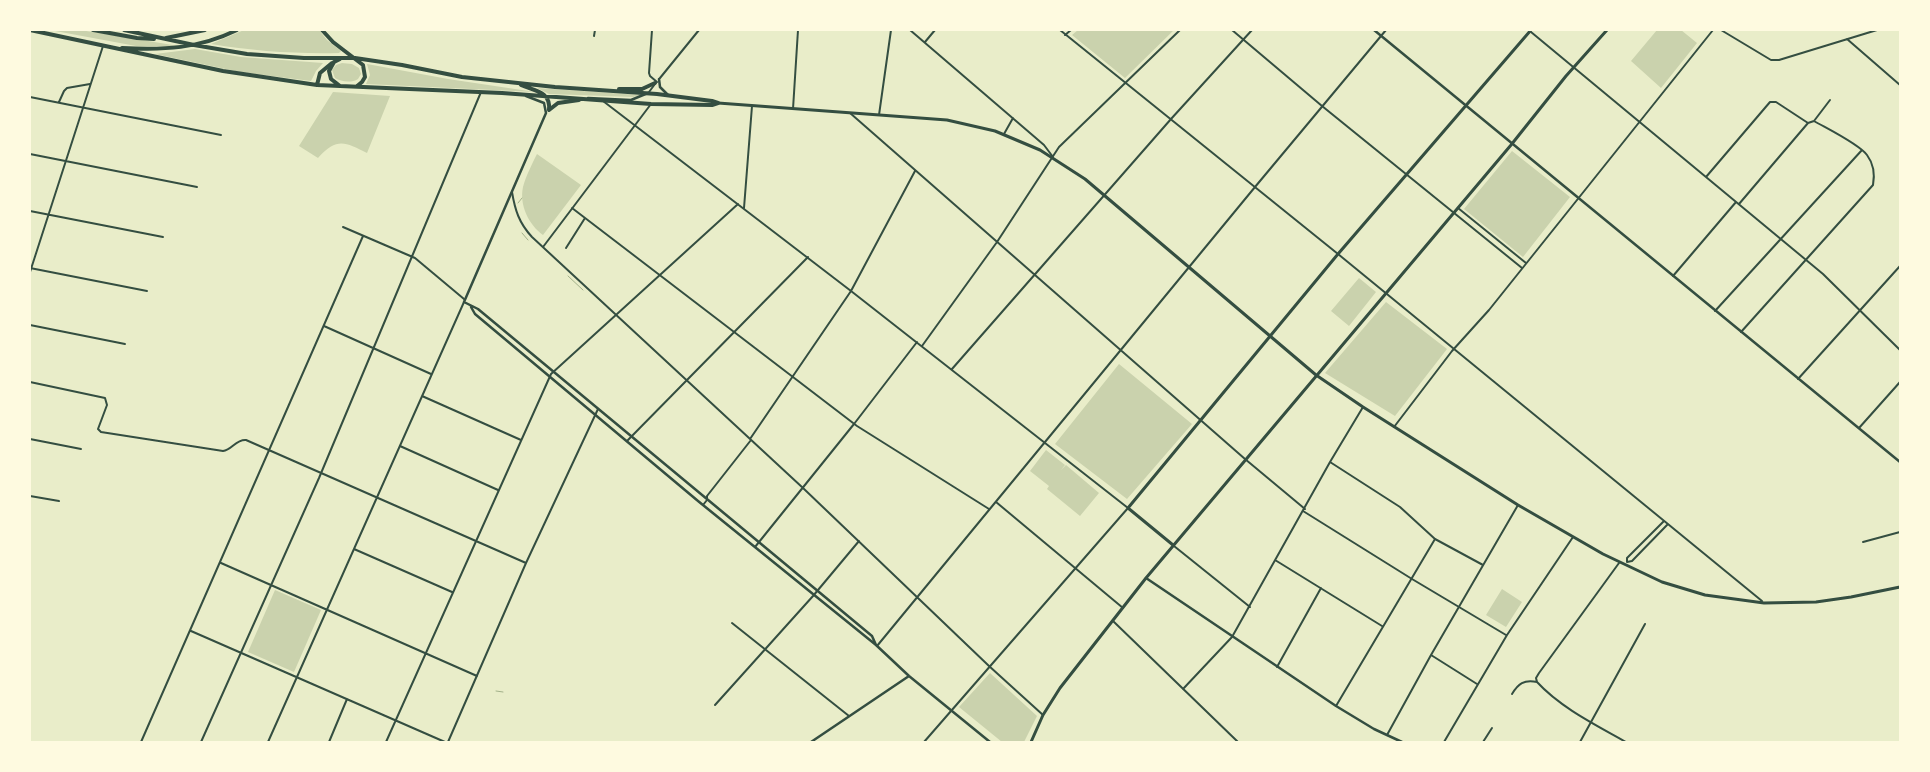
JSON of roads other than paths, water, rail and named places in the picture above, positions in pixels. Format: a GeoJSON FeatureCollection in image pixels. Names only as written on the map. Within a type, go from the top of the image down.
{"type":"FeatureCollection","features":[{"type":"Feature","properties":{"kind":"highway"},"geometry":{"type":"LineString","coordinates":[[30,30],[223,71],[317,85],[524,94],[651,104],[712,106],[718,103]]}},
{"type":"Feature","properties":{"kind":"highway"},"geometry":{"type":"LineString","coordinates":[[93,30],[152,39],[185,36],[205,30]]}},
{"type":"Feature","properties":{"kind":"highway"},"geometry":{"type":"LineString","coordinates":[[124,30],[220,50],[304,58],[355,58],[458,76],[555,88],[642,89],[657,82]]}},
{"type":"Feature","properties":{"kind":"highway"},"geometry":{"type":"LineString","coordinates":[[105,46],[156,50],[184,48],[220,38],[237,30]]}},
{"type":"Feature","properties":{"kind":"highway"},"geometry":{"type":"LineString","coordinates":[[322,30],[333,42],[363,65],[365,77],[354,88]]}},
{"type":"Feature","properties":{"kind":"highway"},"geometry":{"type":"LineString","coordinates":[[317,85],[320,74],[326,67],[342,58]]}},
{"type":"Feature","properties":{"kind":"highway"},"geometry":{"type":"LineString","coordinates":[[334,62],[330,67],[329,75],[341,87]]}},
{"type":"Feature","properties":{"kind":"highway"},"geometry":{"type":"LineString","coordinates":[[519,83],[546,96],[549,102],[548,112]]}},
{"type":"Feature","properties":{"kind":"highway"},"geometry":{"type":"LineString","coordinates":[[589,89],[669,95],[718,103]]}},
{"type":"Feature","properties":{"kind":"highway"},"geometry":{"type":"LineString","coordinates":[[548,112],[558,103],[575,102],[582,99]]}},
{"type":"Feature","properties":{"kind":"main road"},"geometry":{"type":"LineString","coordinates":[[1173,545],[1128,508],[1338,254],[1530,30]]}},
{"type":"Feature","properties":{"kind":"main road"},"geometry":{"type":"LineString","coordinates":[[1031,742],[1043,715],[1060,688],[1146,578],[1607,30]]}},
{"type":"Feature","properties":{"kind":"main road"},"geometry":{"type":"LineString","coordinates":[[718,103],[946,120],[1004,134],[1029,144],[1053,157],[1079,175],[1187,269],[1316,375],[1394,427],[1518,505],[1619,563],[1626,564],[1662,582],[1690,592],[1732,600],[1764,603],[1816,602],[1900,587]]}},
{"type":"Feature","properties":{"kind":"street"},"geometry":{"type":"LineString","coordinates":[[594,36],[595,30]]}},
{"type":"Feature","properties":{"kind":"street"},"geometry":{"type":"LineString","coordinates":[[652,30],[649,73],[662,90],[669,95]]}},
{"type":"Feature","properties":{"kind":"street"},"geometry":{"type":"LineString","coordinates":[[582,99],[593,97],[632,100],[648,93],[699,30]]}},
{"type":"Feature","properties":{"kind":"street"},"geometry":{"type":"LineString","coordinates":[[793,109],[798,30]]}},
{"type":"Feature","properties":{"kind":"street"},"geometry":{"type":"LineString","coordinates":[[879,115],[891,30]]}},
{"type":"Feature","properties":{"kind":"street"},"geometry":{"type":"LineString","coordinates":[[910,30],[1044,145],[1053,157]]}},
{"type":"Feature","properties":{"kind":"street"},"geometry":{"type":"LineString","coordinates":[[924,42],[935,30]]}},
{"type":"Feature","properties":{"kind":"street"},"geometry":{"type":"LineString","coordinates":[[1060,30],[1338,254],[1764,603]]}},
{"type":"Feature","properties":{"kind":"street"},"geometry":{"type":"LineString","coordinates":[[1065,35],[1071,30]]}},
{"type":"Feature","properties":{"kind":"street"},"geometry":{"type":"LineString","coordinates":[[922,346],[997,242],[1066,140],[1180,30]]}},
{"type":"Feature","properties":{"kind":"street"},"geometry":{"type":"LineString","coordinates":[[1232,30],[1322,106],[1522,268]]}},
{"type":"Feature","properties":{"kind":"street"},"geometry":{"type":"LineString","coordinates":[[952,369],[1171,119],[1252,30]]}},
{"type":"Feature","properties":{"kind":"street"},"geometry":{"type":"LineString","coordinates":[[1374,30],[1464,106],[1900,462]]}},
{"type":"Feature","properties":{"kind":"street"},"geometry":{"type":"LineString","coordinates":[[876,646],[1386,30]]}},
{"type":"Feature","properties":{"kind":"street"},"geometry":{"type":"LineString","coordinates":[[1530,30],[1806,260],[1900,350]]}},
{"type":"Feature","properties":{"kind":"street"},"geometry":{"type":"LineString","coordinates":[[1394,427],[1454,349],[1489,310],[1712,30]]}},
{"type":"Feature","properties":{"kind":"street"},"geometry":{"type":"LineString","coordinates":[[1721,30],[1771,60],[1779,60],[1877,30]]}},
{"type":"Feature","properties":{"kind":"street"},"geometry":{"type":"LineString","coordinates":[[1847,39],[1900,85]]}},
{"type":"Feature","properties":{"kind":"street"},"geometry":{"type":"LineString","coordinates":[[30,272],[90,84],[105,46]]}},
{"type":"Feature","properties":{"kind":"street"},"geometry":{"type":"LineString","coordinates":[[59,102],[66,88],[90,84]]}},
{"type":"Feature","properties":{"kind":"street"},"geometry":{"type":"LineString","coordinates":[[202,742],[321,473],[481,92]]}},
{"type":"Feature","properties":{"kind":"street"},"geometry":{"type":"LineString","coordinates":[[268,742],[548,112],[544,103],[524,94]]}},
{"type":"Feature","properties":{"kind":"street"},"geometry":{"type":"LineString","coordinates":[[30,97],[221,135]]}},
{"type":"Feature","properties":{"kind":"street"},"geometry":{"type":"LineString","coordinates":[[602,100],[808,257],[1128,508],[924,742]]}},
{"type":"Feature","properties":{"kind":"street"},"geometry":{"type":"LineString","coordinates":[[1739,204],[1808,123],[1814,121],[1830,100]]}},
{"type":"Feature","properties":{"kind":"street"},"geometry":{"type":"LineString","coordinates":[[1706,177],[1770,102],[1776,102],[1808,123]]}},
{"type":"Feature","properties":{"kind":"street"},"geometry":{"type":"LineString","coordinates":[[542,247],[651,104]]}},
{"type":"Feature","properties":{"kind":"street"},"geometry":{"type":"LineString","coordinates":[[744,209],[752,106]]}},
{"type":"Feature","properties":{"kind":"street"},"geometry":{"type":"LineString","coordinates":[[850,113],[1304,510],[1412,579],[1507,635]]}},
{"type":"Feature","properties":{"kind":"street"},"geometry":{"type":"LineString","coordinates":[[1004,134],[1013,118]]}},
{"type":"Feature","properties":{"kind":"street"},"geometry":{"type":"LineString","coordinates":[[1741,332],[1871,188],[1874,172],[1862,150],[1814,121]]}},
{"type":"Feature","properties":{"kind":"street"},"geometry":{"type":"LineString","coordinates":[[1715,311],[1862,150]]}},
{"type":"Feature","properties":{"kind":"street"},"geometry":{"type":"LineString","coordinates":[[30,154],[197,187]]}},
{"type":"Feature","properties":{"kind":"street"},"geometry":{"type":"LineString","coordinates":[[703,505],[707,500],[707,496],[751,440],[851,291],[916,170]]}},
{"type":"Feature","properties":{"kind":"street"},"geometry":{"type":"LineString","coordinates":[[512,192],[516,211],[522,225],[542,247],[803,488],[989,666],[1043,715]]}},
{"type":"Feature","properties":{"kind":"street"},"geometry":{"type":"LineString","coordinates":[[1673,276],[1736,202]]}},
{"type":"Feature","properties":{"kind":"street"},"geometry":{"type":"LineString","coordinates":[[386,742],[551,374],[738,204]]}},
{"type":"Feature","properties":{"kind":"street"},"geometry":{"type":"LineString","coordinates":[[572,208],[854,424],[990,509]]}},
{"type":"Feature","properties":{"kind":"street"},"geometry":{"type":"LineString","coordinates":[[1458,208],[1526,263]]}},
{"type":"Feature","properties":{"kind":"street"},"geometry":{"type":"LineString","coordinates":[[30,211],[163,237]]}},
{"type":"Feature","properties":{"kind":"street"},"geometry":{"type":"LineString","coordinates":[[566,248],[584,218]]}},
{"type":"Feature","properties":{"kind":"street"},"geometry":{"type":"LineString","coordinates":[[343,227],[411,257],[465,301],[475,314],[598,409],[872,636],[876,646]]}},
{"type":"Feature","properties":{"kind":"street"},"geometry":{"type":"LineString","coordinates":[[141,742],[363,236]]}},
{"type":"Feature","properties":{"kind":"street"},"geometry":{"type":"LineString","coordinates":[[627,441],[808,257]]}},
{"type":"Feature","properties":{"kind":"street"},"geometry":{"type":"LineString","coordinates":[[1798,379],[1900,266]]}},
{"type":"Feature","properties":{"kind":"street"},"geometry":{"type":"LineString","coordinates":[[31,268],[147,291]]}},
{"type":"Feature","properties":{"kind":"street"},"geometry":{"type":"LineString","coordinates":[[470,306],[478,310],[595,414],[698,501],[990,742]]}},
{"type":"Feature","properties":{"kind":"street"},"geometry":{"type":"LineString","coordinates":[[30,325],[125,344]]}},
{"type":"Feature","properties":{"kind":"street"},"geometry":{"type":"LineString","coordinates":[[324,326],[432,374]]}},
{"type":"Feature","properties":{"kind":"street"},"geometry":{"type":"LineString","coordinates":[[755,547],[917,342]]}},
{"type":"Feature","properties":{"kind":"street"},"geometry":{"type":"LineString","coordinates":[[30,382],[105,398],[108,403],[98,429],[101,432],[222,451],[227,451],[242,439],[526,563]]}},
{"type":"Feature","properties":{"kind":"street"},"geometry":{"type":"LineString","coordinates":[[1859,428],[1900,382]]}},
{"type":"Feature","properties":{"kind":"street"},"geometry":{"type":"LineString","coordinates":[[422,396],[521,440]]}},
{"type":"Feature","properties":{"kind":"street"},"geometry":{"type":"LineString","coordinates":[[1183,689],[1232,637],[1363,407]]}},
{"type":"Feature","properties":{"kind":"street"},"geometry":{"type":"LineString","coordinates":[[190,631],[446,742],[526,563],[598,409]]}},
{"type":"Feature","properties":{"kind":"street"},"geometry":{"type":"LineString","coordinates":[[30,439],[81,449]]}},
{"type":"Feature","properties":{"kind":"street"},"geometry":{"type":"LineString","coordinates":[[400,446],[498,490]]}},
{"type":"Feature","properties":{"kind":"street"},"geometry":{"type":"LineString","coordinates":[[1330,462],[1400,507],[1435,539],[1484,565]]}},
{"type":"Feature","properties":{"kind":"street"},"geometry":{"type":"LineString","coordinates":[[30,496],[59,501]]}},
{"type":"Feature","properties":{"kind":"street"},"geometry":{"type":"LineString","coordinates":[[698,501],[703,496],[707,496]]}},
{"type":"Feature","properties":{"kind":"street"},"geometry":{"type":"LineString","coordinates":[[996,502],[1123,608]]}},
{"type":"Feature","properties":{"kind":"street"},"geometry":{"type":"LineString","coordinates":[[1387,735],[1518,505]]}},
{"type":"Feature","properties":{"kind":"street"},"geometry":{"type":"LineString","coordinates":[[1626,564],[1632,561],[1666,522]]}},
{"type":"Feature","properties":{"kind":"street"},"geometry":{"type":"LineString","coordinates":[[1626,564],[1627,558],[1666,522]]}},
{"type":"Feature","properties":{"kind":"street"},"geometry":{"type":"LineString","coordinates":[[1864,542],[1900,532]]}},
{"type":"Feature","properties":{"kind":"street"},"geometry":{"type":"LineString","coordinates":[[1444,742],[1507,635],[1573,537]]}},
{"type":"Feature","properties":{"kind":"street"},"geometry":{"type":"LineString","coordinates":[[1336,706],[1435,539]]}},
{"type":"Feature","properties":{"kind":"street"},"geometry":{"type":"LineString","coordinates":[[715,705],[813,596],[859,541]]}},
{"type":"Feature","properties":{"kind":"street"},"geometry":{"type":"LineString","coordinates":[[1173,545],[1250,607]]}},
{"type":"Feature","properties":{"kind":"street"},"geometry":{"type":"LineString","coordinates":[[354,549],[452,592]]}},
{"type":"Feature","properties":{"kind":"street"},"geometry":{"type":"LineString","coordinates":[[1275,560],[1382,626]]}},
{"type":"Feature","properties":{"kind":"street"},"geometry":{"type":"LineString","coordinates":[[220,563],[477,676]]}},
{"type":"Feature","properties":{"kind":"street"},"geometry":{"type":"LineString","coordinates":[[1619,563],[1536,678],[1537,682],[1546,692],[1591,722],[1626,742]]}},
{"type":"Feature","properties":{"kind":"street"},"geometry":{"type":"LineString","coordinates":[[1146,578],[1336,706],[1402,742]]}},
{"type":"Feature","properties":{"kind":"street"},"geometry":{"type":"LineString","coordinates":[[1277,667],[1321,588]]}},
{"type":"Feature","properties":{"kind":"street"},"geometry":{"type":"LineString","coordinates":[[1113,621],[1238,742]]}},
{"type":"Feature","properties":{"kind":"street"},"geometry":{"type":"LineString","coordinates":[[732,623],[849,716]]}},
{"type":"Feature","properties":{"kind":"street"},"geometry":{"type":"LineString","coordinates":[[1580,742],[1645,624]]}},
{"type":"Feature","properties":{"kind":"street"},"geometry":{"type":"LineString","coordinates":[[1431,655],[1477,684]]}},
{"type":"Feature","properties":{"kind":"street"},"geometry":{"type":"LineString","coordinates":[[811,742],[909,676]]}},
{"type":"Feature","properties":{"kind":"street"},"geometry":{"type":"LineString","coordinates":[[1512,694],[1522,682],[1537,682]]}},
{"type":"Feature","properties":{"kind":"street"},"geometry":{"type":"LineString","coordinates":[[329,742],[347,699]]}},
{"type":"Feature","properties":{"kind":"street"},"geometry":{"type":"LineString","coordinates":[[1483,742],[1492,728]]}},
{"type":"Feature","properties":{"kind":"waterway"},"geometry":{"type":"LineString","coordinates":[[518,203],[522,198]]}},
{"type":"Feature","properties":{"kind":"waterway"},"geometry":{"type":"LineString","coordinates":[[522,233],[528,240]]}},
{"type":"Feature","properties":{"kind":"waterway"},"geometry":{"type":"LineString","coordinates":[[568,276],[583,290]]}},
{"type":"Feature","properties":{"kind":"waterway"},"geometry":{"type":"LineString","coordinates":[[496,691],[503,692]]}}]}
